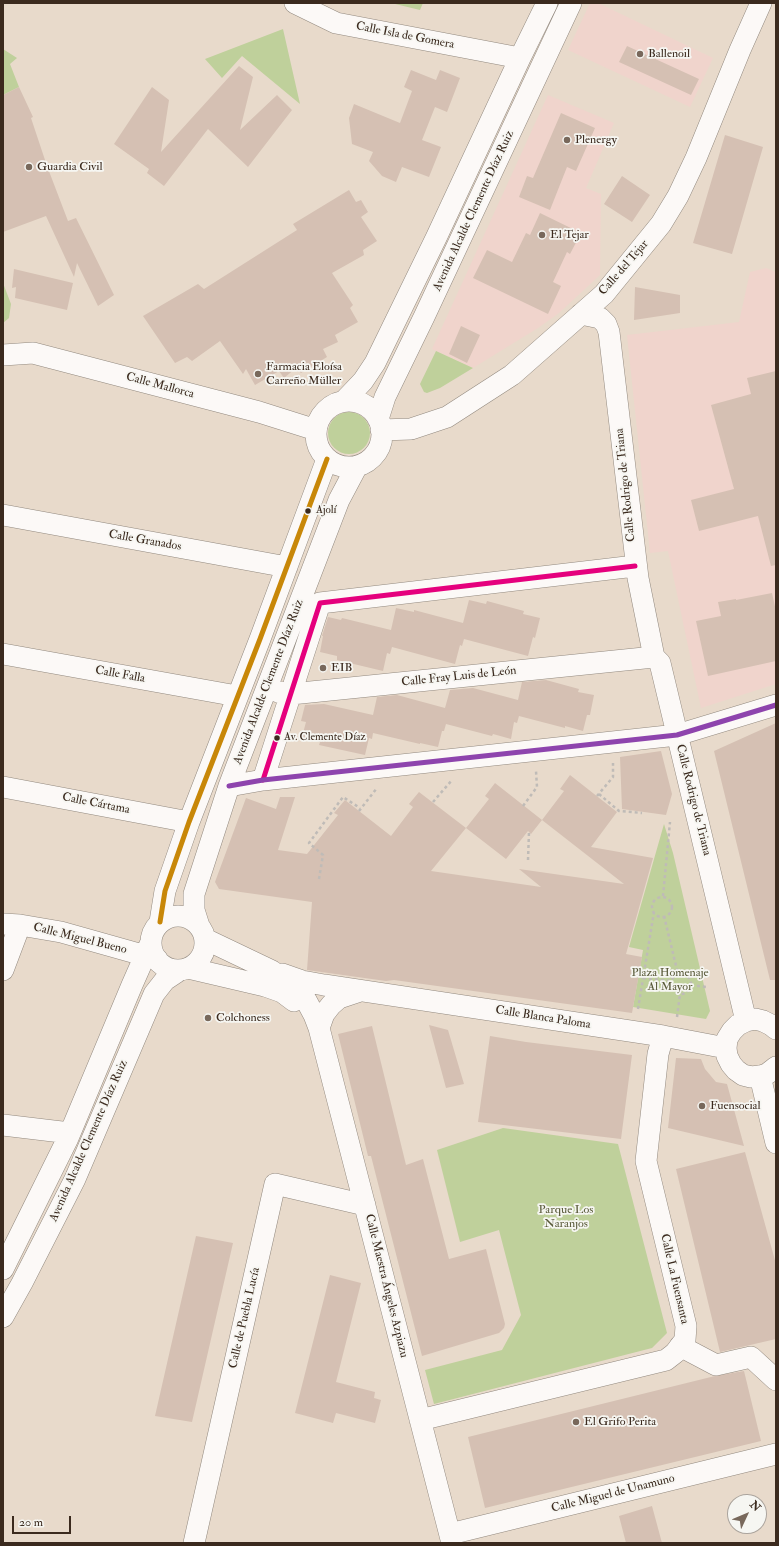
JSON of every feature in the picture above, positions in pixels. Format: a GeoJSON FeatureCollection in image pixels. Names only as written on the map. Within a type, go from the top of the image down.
{"type":"FeatureCollection","features":[{"type":"Feature","properties":{"kind":"street","name":"Avenida Alcalde Clemente Díaz Ruiz"},"geometry":{"type":"LineString","coordinates":[[344,401],[363,381],[375,363],[547,3]]}},
{"type":"Feature","properties":{"kind":"street","name":"Avenida Alcalde Clemente Díaz Ruiz"},"geometry":{"type":"LineString","coordinates":[[380,425],[385,396],[431,303],[572,3]]}},
{"type":"Feature","properties":{"kind":"street","name":"Calle del Tejar"},"geometry":{"type":"LineString","coordinates":[[380,425],[411,429],[448,417],[512,374],[604,294],[661,224],[678,196],[696,158],[761,3]]}},
{"type":"Feature","properties":{"kind":"street","name":"Calle Isla de Gomera"},"geometry":{"type":"LineString","coordinates":[[303,5],[336,22],[520,58]]}},
{"type":"Feature","properties":{"kind":"street","name":"Calle Rodrigo de Triana"},"geometry":{"type":"LineString","coordinates":[[581,314],[600,318],[606,324],[609,332],[635,566],[654,657],[660,663],[746,1021]]}},
{"type":"Feature","properties":{"kind":"street","name":"Calle Mallorca"},"geometry":{"type":"LineString","coordinates":[[3,355],[33,353],[258,412],[316,430]]}},
{"type":"Feature","properties":{"kind":"street"},"geometry":{"type":"LineString","coordinates":[[344,401],[363,404],[372,411],[380,425],[381,440],[378,448],[373,456],[358,466],[347,467],[336,464],[327,459],[320,451],[316,430],[322,415],[334,404],[344,401]]}},
{"type":"Feature","properties":{"kind":"street","name":"Avenida Alcalde Clemente Díaz Ruiz"},"geometry":{"type":"LineString","coordinates":[[160,922],[165,890],[327,459]]}},
{"type":"Feature","properties":{"kind":"street","name":"Avenida Alcalde Clemente Díaz Ruiz"},"geometry":{"type":"LineString","coordinates":[[202,932],[194,910],[194,894],[229,786],[264,691],[339,500],[358,466]]}},
{"type":"Feature","properties":{"kind":"street","name":"Calle Granados"},"geometry":{"type":"LineString","coordinates":[[3,515],[287,567]]}},
{"type":"Feature","properties":{"kind":"street"},"geometry":{"type":"LineString","coordinates":[[263,780],[320,603],[635,566]]}},
{"type":"Feature","properties":{"kind":"street","name":"Calle Falla"},"geometry":{"type":"LineString","coordinates":[[3,654],[237,696]]}},
{"type":"Feature","properties":{"kind":"street","name":"Calle Fray Luis de León"},"geometry":{"type":"LineString","coordinates":[[264,691],[291,694],[654,657]]}},
{"type":"Feature","properties":{"kind":"street"},"geometry":{"type":"LineString","coordinates":[[229,786],[263,780],[677,735],[776,705]]}},
{"type":"Feature","properties":{"kind":"street","name":"Calle Cártama"},"geometry":{"type":"LineString","coordinates":[[3,787],[190,822]]}},
{"type":"Feature","properties":{"kind":"street"},"geometry":{"type":"LineString","coordinates":[[176,916],[184,916],[193,920],[202,932],[205,948],[202,956],[196,963],[184,969],[171,969],[164,965],[151,952],[155,929],[160,922],[176,916]]}},
{"type":"Feature","properties":{"kind":"street"},"geometry":{"type":"LineString","coordinates":[[3,970],[11,925]]}},
{"type":"Feature","properties":{"kind":"street","name":"Calle Miguel Bueno"},"geometry":{"type":"LineString","coordinates":[[11,925],[61,932],[151,952]]}},
{"type":"Feature","properties":{"kind":"street","name":"Calle Maestra Ángeles Azpiazu"},"geometry":{"type":"LineString","coordinates":[[202,932],[272,971],[295,988],[306,1000],[319,1028],[451,1538]]}},
{"type":"Feature","properties":{"kind":"street","name":"Avenida Alcalde Clemente Díaz Ruiz"},"geometry":{"type":"LineString","coordinates":[[3,1269],[70,1133],[151,952]]}},
{"type":"Feature","properties":{"kind":"street","name":"Avenida Alcalde Clemente Díaz Ruiz"},"geometry":{"type":"LineString","coordinates":[[3,1317],[75,1179],[154,994],[165,980],[184,969]]}},
{"type":"Feature","properties":{"kind":"street","name":"Calle Maestra Ángeles Azpiazu"},"geometry":{"type":"LineString","coordinates":[[184,969],[265,986],[282,992],[294,1002],[319,1028]]}},
{"type":"Feature","properties":{"kind":"street","name":"Calle Blanca Paloma"},"geometry":{"type":"LineString","coordinates":[[272,971],[302,981],[360,991],[663,1036],[726,1048]]}},
{"type":"Feature","properties":{"kind":"street"},"geometry":{"type":"LineString","coordinates":[[319,1028],[324,1014],[331,1005],[339,998],[360,991]]}},
{"type":"Feature","properties":{"kind":"street"},"geometry":{"type":"LineString","coordinates":[[776,1030],[771,1025],[763,1021],[755,1019],[746,1021],[738,1024],[732,1031],[727,1039],[726,1048],[727,1056],[736,1070],[751,1077],[768,1072],[776,1143]]}},
{"type":"Feature","properties":{"kind":"street","name":"Calle La Fuensanta"},"geometry":{"type":"LineString","coordinates":[[420,1420],[666,1360],[675,1353],[685,1340],[686,1326],[646,1161],[658,1054],[663,1036]]}},
{"type":"Feature","properties":{"kind":"street"},"geometry":{"type":"LineString","coordinates":[[4,1127],[70,1133]]}},
{"type":"Feature","properties":{"kind":"street","name":"Calle de Puebla Lucía"},"geometry":{"type":"LineString","coordinates":[[194,1543],[275,1184],[365,1204]]}},
{"type":"Feature","properties":{"kind":"street"},"geometry":{"type":"LineString","coordinates":[[680,1346],[716,1365],[751,1357],[776,1380]]}},
{"type":"Feature","properties":{"kind":"street","name":"Calle Miguel de Unamuno"},"geometry":{"type":"LineString","coordinates":[[451,1538],[776,1454]]}},
{"type":"Feature","properties":{"kind":"path"},"geometry":{"type":"LineString","coordinates":[[612,757],[613,777],[598,795],[619,811],[642,813]]}},
{"type":"Feature","properties":{"kind":"path"},"geometry":{"type":"LineString","coordinates":[[524,806],[537,787],[536,766]]}},
{"type":"Feature","properties":{"kind":"path"},"geometry":{"type":"LineString","coordinates":[[433,802],[456,774]]}},
{"type":"Feature","properties":{"kind":"path"},"geometry":{"type":"LineString","coordinates":[[319,879],[323,855],[309,843],[343,797],[360,810],[381,783]]}},
{"type":"Feature","properties":{"kind":"path"},"geometry":{"type":"LineString","coordinates":[[662,896],[670,822]]}},
{"type":"Feature","properties":{"kind":"path"},"geometry":{"type":"LineString","coordinates":[[528,860],[529,832]]}},
{"type":"Feature","properties":{"kind":"path"},"geometry":{"type":"LineString","coordinates":[[638,1009],[654,912],[652,906],[654,900],[662,896]]}},
{"type":"Feature","properties":{"kind":"path"},"geometry":{"type":"LineString","coordinates":[[654,912],[660,916],[670,914],[672,904],[668,899],[662,896]]}},
{"type":"Feature","properties":{"kind":"path"},"geometry":{"type":"LineString","coordinates":[[664,916],[678,974]]}},
{"type":"Feature","properties":{"kind":"path"},"geometry":{"type":"LineString","coordinates":[[678,974],[690,978],[691,985],[688,991],[680,994],[673,990],[671,982],[678,974]]}},
{"type":"Feature","properties":{"kind":"path"},"geometry":{"type":"LineString","coordinates":[[644,978],[671,982]]}},
{"type":"Feature","properties":{"kind":"path"},"geometry":{"type":"LineString","coordinates":[[691,985],[706,987]]}},
{"type":"Feature","properties":{"kind":"path"},"geometry":{"type":"LineString","coordinates":[[677,1017],[680,994]]}},
{"type":"Feature","properties":{"kind":"shaded area","name":"Ballenoil"},"geometry":{"type":"Polygon","coordinates":[[[590,3],[598,3],[713,58],[690,107],[568,50],[590,3]]]}},
{"type":"Feature","properties":{"kind":"shaded area","name":"El Tejar"},"geometry":{"type":"Polygon","coordinates":[[[548,95],[614,123],[586,188],[601,194],[600,275],[559,313],[538,328],[473,368],[432,349],[548,95]]]}},
{"type":"Feature","properties":{"kind":"shaded area"},"geometry":{"type":"Polygon","coordinates":[[[766,268],[776,272],[776,684],[701,708],[668,551],[650,553],[627,335],[739,322],[750,272],[766,268]]]}},
{"type":"Feature","properties":{"kind":"green space"},"geometry":{"type":"Polygon","coordinates":[[[391,3],[423,3],[420,10],[391,3]]]}},
{"type":"Feature","properties":{"kind":"green space"},"geometry":{"type":"Polygon","coordinates":[[[283,29],[300,104],[242,56],[222,78],[205,59],[283,29]]]}},
{"type":"Feature","properties":{"kind":"green space"},"geometry":{"type":"Polygon","coordinates":[[[3,49],[17,58],[10,64],[19,87],[3,95],[3,49]]]}},
{"type":"Feature","properties":{"kind":"green space"},"geometry":{"type":"Polygon","coordinates":[[[3,283],[11,304],[9,318],[3,323],[3,283]]]}},
{"type":"Feature","properties":{"kind":"green space"},"geometry":{"type":"Polygon","coordinates":[[[436,351],[473,368],[440,388],[427,393],[424,392],[420,384],[436,351]]]}},
{"type":"Feature","properties":{"kind":"green space"},"geometry":{"type":"Polygon","coordinates":[[[349,412],[364,418],[370,433],[364,448],[349,454],[334,448],[328,433],[334,418],[349,412]]]}},
{"type":"Feature","properties":{"kind":"green space","name":"Plaza Homenaje Al Mayor"},"geometry":{"type":"Polygon","coordinates":[[[664,824],[673,853],[710,1011],[706,1019],[633,1007],[643,950],[629,947],[664,824]]]}},
{"type":"Feature","properties":{"kind":"green space","name":"Parque Los Naranjos"},"geometry":{"type":"Polygon","coordinates":[[[503,1128],[618,1144],[667,1333],[652,1348],[434,1404],[425,1370],[502,1350],[521,1315],[499,1230],[460,1242],[437,1150],[503,1128]]]}},
{"type":"Feature","properties":{"kind":"building"},"geometry":{"type":"Polygon","coordinates":[[[627,46],[699,79],[691,95],[619,62],[627,46]]]}},
{"type":"Feature","properties":{"kind":"building"},"geometry":{"type":"Polygon","coordinates":[[[239,66],[253,77],[240,130],[277,95],[292,110],[248,167],[208,129],[164,186],[147,173],[149,169],[114,144],[152,87],[169,100],[161,152],[239,66]]]}},
{"type":"Feature","properties":{"kind":"building"},"geometry":{"type":"Polygon","coordinates":[[[411,70],[436,80],[440,70],[460,78],[447,112],[435,107],[422,140],[441,147],[429,177],[402,167],[396,182],[382,176],[369,161],[373,152],[352,144],[349,118],[354,104],[400,123],[412,91],[404,87],[411,70]]]}},
{"type":"Feature","properties":{"kind":"building"},"geometry":{"type":"Polygon","coordinates":[[[19,87],[33,117],[31,118],[47,166],[68,221],[76,218],[114,295],[98,306],[77,263],[74,277],[46,216],[3,232],[3,95],[19,87]]]}},
{"type":"Feature","properties":{"kind":"building"},"geometry":{"type":"Polygon","coordinates":[[[561,113],[595,128],[576,171],[567,167],[550,210],[519,197],[527,176],[533,178],[561,113]]]}},
{"type":"Feature","properties":{"kind":"building"},"geometry":{"type":"Polygon","coordinates":[[[725,135],[763,147],[732,254],[693,243],[725,135]]]}},
{"type":"Feature","properties":{"kind":"building"},"geometry":{"type":"Polygon","coordinates":[[[622,176],[650,195],[632,222],[604,204],[622,176]]]}},
{"type":"Feature","properties":{"kind":"building"},"geometry":{"type":"Polygon","coordinates":[[[349,190],[356,202],[361,200],[368,212],[361,217],[377,241],[363,250],[364,255],[332,273],[353,305],[350,308],[358,322],[335,335],[338,342],[323,349],[327,357],[301,373],[296,368],[284,378],[279,371],[255,385],[246,369],[243,374],[220,341],[192,361],[187,357],[175,363],[143,316],[198,284],[204,289],[297,230],[293,224],[349,190]]]}},
{"type":"Feature","properties":{"kind":"building"},"geometry":{"type":"Polygon","coordinates":[[[540,213],[581,233],[570,254],[567,252],[553,282],[561,286],[548,314],[473,278],[487,250],[512,262],[526,233],[530,235],[540,213]]]}},
{"type":"Feature","properties":{"kind":"building"},"geometry":{"type":"Polygon","coordinates":[[[14,269],[73,283],[67,310],[15,298],[16,287],[12,288],[14,269]]]}},
{"type":"Feature","properties":{"kind":"building"},"geometry":{"type":"Polygon","coordinates":[[[635,287],[680,295],[680,313],[634,320],[635,287]]]}},
{"type":"Feature","properties":{"kind":"building"},"geometry":{"type":"Polygon","coordinates":[[[461,326],[480,335],[467,363],[449,354],[461,326]]]}},
{"type":"Feature","properties":{"kind":"building"},"geometry":{"type":"Polygon","coordinates":[[[776,371],[776,565],[771,566],[758,516],[699,531],[691,500],[734,489],[711,405],[751,394],[747,378],[776,371]]]}},
{"type":"Feature","properties":{"kind":"building"},"geometry":{"type":"Polygon","coordinates":[[[772,593],[776,611],[776,661],[708,676],[696,621],[721,616],[718,602],[772,593]]]}},
{"type":"Feature","properties":{"kind":"building"},"geometry":{"type":"Polygon","coordinates":[[[469,600],[486,604],[487,601],[524,611],[523,614],[540,618],[535,638],[533,637],[528,656],[464,639],[462,646],[460,645],[455,664],[392,647],[390,654],[387,653],[383,671],[337,660],[337,656],[320,652],[322,636],[328,617],[341,620],[342,618],[391,630],[396,608],[414,612],[414,610],[463,623],[469,600]]]}},
{"type":"Feature","properties":{"kind":"building"},"geometry":{"type":"Polygon","coordinates":[[[546,680],[579,689],[578,692],[594,695],[590,715],[587,715],[583,731],[519,716],[517,723],[514,722],[511,739],[493,734],[492,736],[446,724],[444,731],[442,731],[438,747],[373,733],[372,739],[369,738],[365,755],[319,745],[320,742],[302,737],[306,722],[301,721],[305,705],[324,704],[373,715],[377,697],[397,695],[445,708],[450,690],[473,688],[518,700],[522,682],[546,680]]]}},
{"type":"Feature","properties":{"kind":"building"},"geometry":{"type":"Polygon","coordinates":[[[776,723],[776,980],[770,980],[714,751],[776,723]]]}},
{"type":"Feature","properties":{"kind":"building"},"geometry":{"type":"Polygon","coordinates":[[[661,751],[672,794],[666,815],[622,809],[620,757],[661,751]]]}},
{"type":"Feature","properties":{"kind":"building"},"geometry":{"type":"Polygon","coordinates":[[[570,775],[617,812],[591,847],[653,858],[626,954],[642,957],[632,1013],[394,980],[386,981],[307,970],[312,902],[219,889],[215,882],[246,798],[276,809],[280,797],[295,797],[278,850],[307,854],[338,815],[334,813],[345,800],[391,836],[413,807],[409,804],[419,792],[466,828],[431,871],[541,887],[519,869],[624,884],[542,820],[564,791],[560,789],[570,775]]]}},
{"type":"Feature","properties":{"kind":"building"},"geometry":{"type":"Polygon","coordinates":[[[495,783],[542,820],[531,834],[528,831],[506,859],[466,828],[489,799],[485,796],[495,783]]]}},
{"type":"Feature","properties":{"kind":"building"},"geometry":{"type":"Polygon","coordinates":[[[429,1025],[448,1030],[464,1084],[446,1088],[429,1025]]]}},
{"type":"Feature","properties":{"kind":"building"},"geometry":{"type":"Polygon","coordinates":[[[372,1026],[406,1165],[423,1159],[449,1259],[486,1249],[505,1324],[504,1328],[499,1333],[422,1356],[371,1156],[368,1156],[338,1034],[372,1026]]]}},
{"type":"Feature","properties":{"kind":"building"},"geometry":{"type":"Polygon","coordinates":[[[490,1036],[632,1055],[621,1139],[478,1122],[490,1036]]]}},
{"type":"Feature","properties":{"kind":"building","name":"Fuensocial"},"geometry":{"type":"Polygon","coordinates":[[[676,1058],[701,1059],[705,1069],[716,1082],[727,1084],[744,1146],[668,1128],[676,1058]]]}},
{"type":"Feature","properties":{"kind":"building"},"geometry":{"type":"Polygon","coordinates":[[[745,1152],[776,1264],[776,1339],[720,1352],[676,1169],[745,1152]]]}},
{"type":"Feature","properties":{"kind":"building"},"geometry":{"type":"Polygon","coordinates":[[[196,1236],[233,1243],[192,1422],[155,1416],[196,1236]]]}},
{"type":"Feature","properties":{"kind":"building"},"geometry":{"type":"Polygon","coordinates":[[[330,1275],[361,1283],[336,1382],[375,1392],[374,1398],[381,1400],[375,1423],[336,1413],[333,1423],[295,1413],[330,1275]]]}},
{"type":"Feature","properties":{"kind":"building"},"geometry":{"type":"Polygon","coordinates":[[[744,1371],[761,1441],[485,1508],[468,1437],[715,1376],[744,1371]]]}},
{"type":"Feature","properties":{"kind":"building"},"geometry":{"type":"Polygon","coordinates":[[[652,1506],[662,1543],[626,1543],[619,1516],[652,1506]]]}},
{"type":"Feature","properties":{"kind":"transit line"},"geometry":{"type":"LineString","coordinates":[[160,922],[165,891],[189,822],[260,639],[327,459]]}},
{"type":"Feature","properties":{"kind":"transit line"},"geometry":{"type":"LineString","coordinates":[[263,780],[320,603],[635,566]]}},
{"type":"Feature","properties":{"kind":"transit line"},"geometry":{"type":"LineString","coordinates":[[229,786],[263,780],[677,735],[776,705]]}},
{"type":"Feature","properties":{"kind":"place","name":"Ballenoil"},"geometry":{"type":"Point","coordinates":[640,54]}},
{"type":"Feature","properties":{"kind":"place","name":"Plenergy"},"geometry":{"type":"Point","coordinates":[567,140]}},
{"type":"Feature","properties":{"kind":"place","name":"Guardia Civil"},"geometry":{"type":"Point","coordinates":[29,167]}},
{"type":"Feature","properties":{"kind":"place","name":"El Tejar"},"geometry":{"type":"Point","coordinates":[542,235]}},
{"type":"Feature","properties":{"kind":"place","name":"Farmacia Eloísa Carreño Müller"},"geometry":{"type":"Point","coordinates":[258,374]}},
{"type":"Feature","properties":{"kind":"place","name":"Ajolí"},"geometry":{"type":"Point","coordinates":[308,511]}},
{"type":"Feature","properties":{"kind":"place","name":"EIB"},"geometry":{"type":"Point","coordinates":[323,668]}},
{"type":"Feature","properties":{"kind":"place","name":"Av. Clemente Díaz"},"geometry":{"type":"Point","coordinates":[277,738]}},
{"type":"Feature","properties":{"kind":"place","name":"Colchoness"},"geometry":{"type":"Point","coordinates":[208,1018]}},
{"type":"Feature","properties":{"kind":"place","name":"Fuensocial"},"geometry":{"type":"Point","coordinates":[702,1106]}},
{"type":"Feature","properties":{"kind":"place","name":"El Grifo Perita"},"geometry":{"type":"Point","coordinates":[576,1422]}}]}
